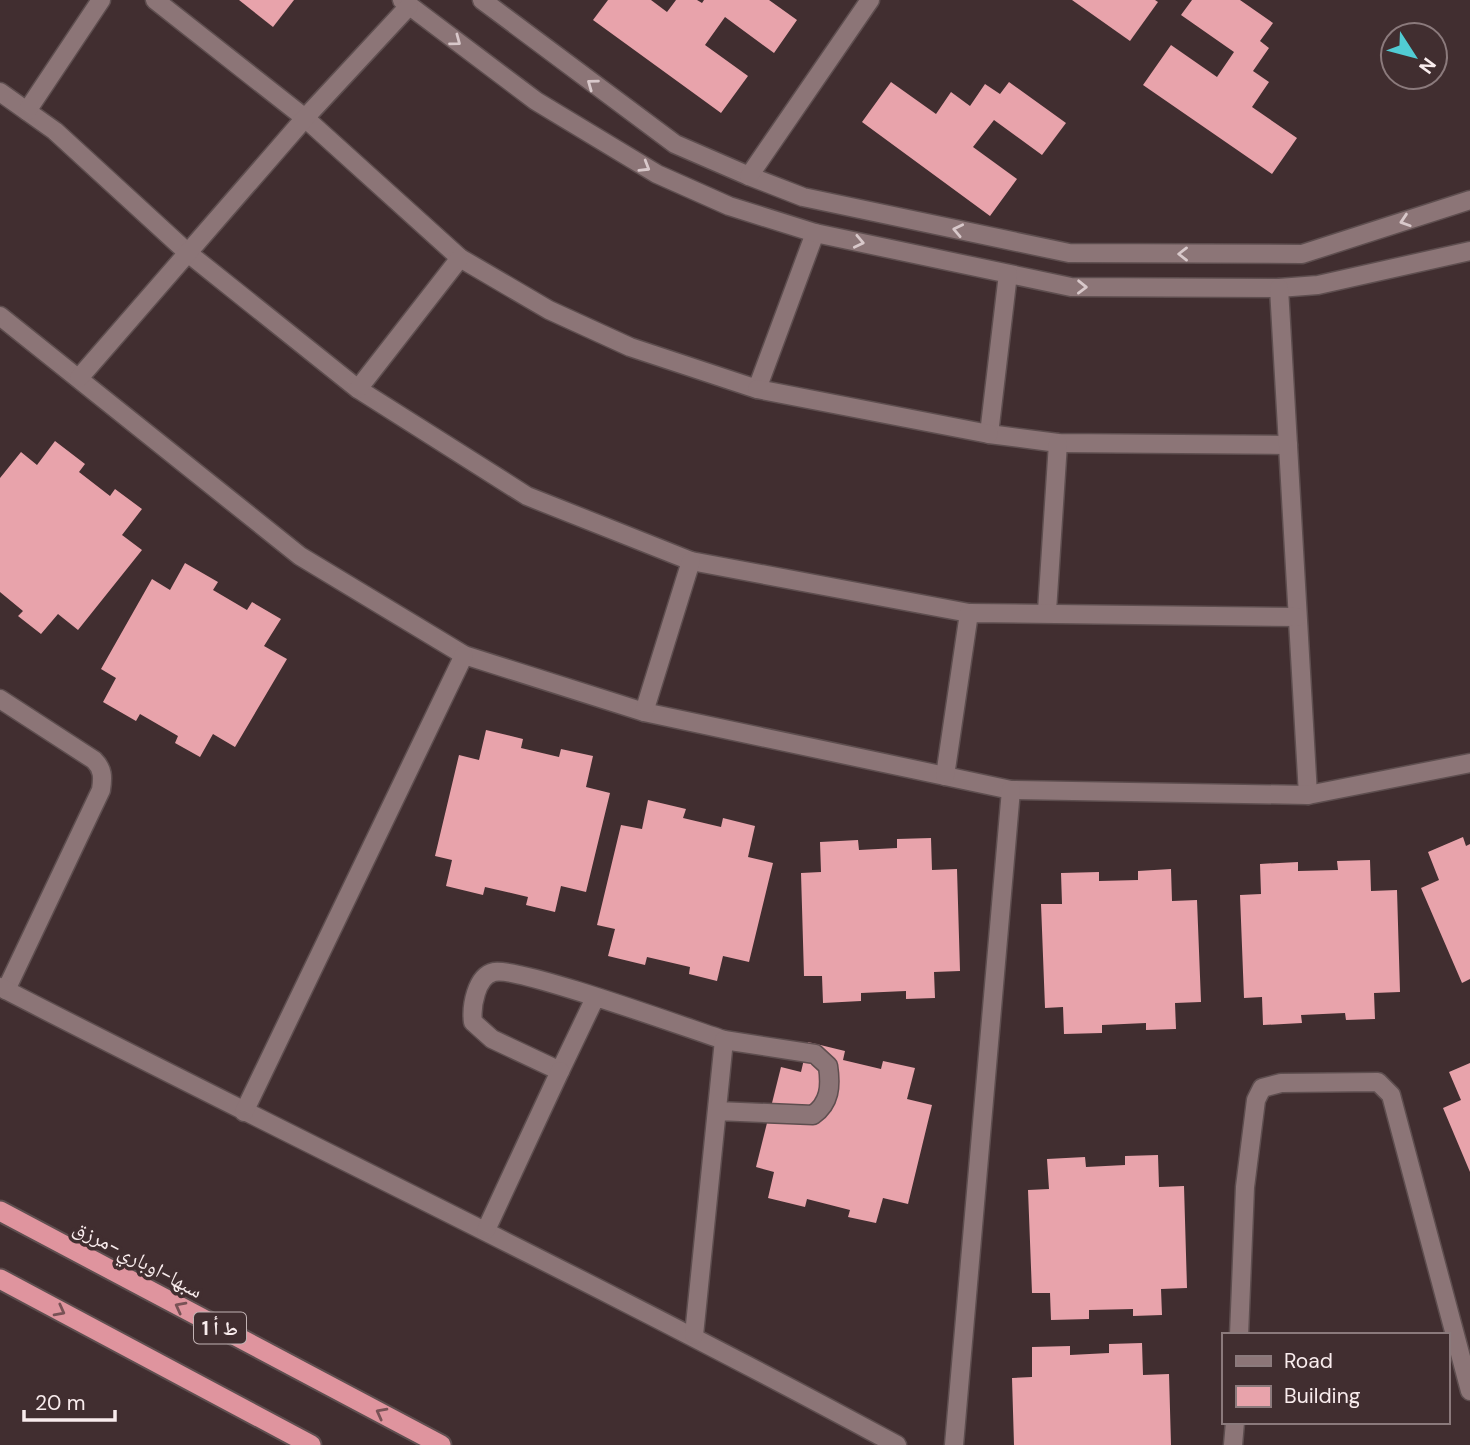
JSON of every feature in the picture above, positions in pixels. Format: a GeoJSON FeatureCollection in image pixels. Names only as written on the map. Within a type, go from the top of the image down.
{"type":"FeatureCollection","features":[{"type":"Feature","properties":{"kind":"highway","name":"سبها-اوباري-مرزق"},"geometry":{"type":"LineString","coordinates":[[0,1211],[441,1445]]}},
{"type":"Feature","properties":{"kind":"highway"},"geometry":{"type":"LineString","coordinates":[[0,1279],[288,1438],[311,1445]]}},
{"type":"Feature","properties":{"kind":"street"},"geometry":{"type":"LineString","coordinates":[[27,111],[101,0]]}},
{"type":"Feature","properties":{"kind":"street"},"geometry":{"type":"LineString","coordinates":[[155,0],[305,118],[460,258],[549,310],[630,347],[757,389],[989,434],[1058,443],[1288,444]]}},
{"type":"Feature","properties":{"kind":"street"},"geometry":{"type":"LineString","coordinates":[[482,0],[675,144],[749,176],[803,197],[1069,253],[1302,254],[1470,200]]}},
{"type":"Feature","properties":{"kind":"street"},"geometry":{"type":"LineString","coordinates":[[749,176],[870,0]]}},
{"type":"Feature","properties":{"kind":"street"},"geometry":{"type":"LineString","coordinates":[[79,379],[405,3],[536,101],[657,174],[729,206],[815,233],[1070,288],[1279,288],[1318,285],[1470,251]]}},
{"type":"Feature","properties":{"kind":"street"},"geometry":{"type":"LineString","coordinates":[[0,92],[55,131],[188,253],[358,389],[527,496],[691,561],[969,613],[1047,611],[1297,617]]}},
{"type":"Feature","properties":{"kind":"street"},"geometry":{"type":"LineString","coordinates":[[757,389],[815,233]]}},
{"type":"Feature","properties":{"kind":"street"},"geometry":{"type":"LineString","coordinates":[[358,389],[460,258]]}},
{"type":"Feature","properties":{"kind":"street"},"geometry":{"type":"LineString","coordinates":[[989,434],[1008,274]]}},
{"type":"Feature","properties":{"kind":"street"},"geometry":{"type":"LineString","coordinates":[[1279,288],[1308,795]]}},
{"type":"Feature","properties":{"kind":"street"},"geometry":{"type":"LineString","coordinates":[[0,316],[300,556],[464,655],[644,712],[1010,790],[1308,795],[1470,763]]}},
{"type":"Feature","properties":{"kind":"street"},"geometry":{"type":"LineString","coordinates":[[1047,611],[1058,443]]}},
{"type":"Feature","properties":{"kind":"street"},"geometry":{"type":"LineString","coordinates":[[644,712],[691,561]]}},
{"type":"Feature","properties":{"kind":"street"},"geometry":{"type":"LineString","coordinates":[[945,776],[969,613]]}},
{"type":"Feature","properties":{"kind":"street"},"geometry":{"type":"LineString","coordinates":[[244,1112],[464,655]]}},
{"type":"Feature","properties":{"kind":"street"},"geometry":{"type":"LineString","coordinates":[[0,699],[94,760],[100,766],[103,780],[102,790],[3,988],[244,1112],[694,1335],[897,1445]]}},
{"type":"Feature","properties":{"kind":"street"},"geometry":{"type":"LineString","coordinates":[[954,1445],[1010,790]]}},
{"type":"Feature","properties":{"kind":"street"},"geometry":{"type":"LineString","coordinates":[[560,1071],[492,1039],[475,1028],[472,1005],[484,978],[490,973],[502,971],[724,1040],[815,1054],[828,1066],[828,1098],[813,1115],[717,1111]]}},
{"type":"Feature","properties":{"kind":"street"},"geometry":{"type":"LineString","coordinates":[[486,1230],[595,998]]}},
{"type":"Feature","properties":{"kind":"street"},"geometry":{"type":"LineString","coordinates":[[694,1335],[724,1040]]}},
{"type":"Feature","properties":{"kind":"street"},"geometry":{"type":"LineString","coordinates":[[1239,1333],[1245,1187],[1256,1100],[1262,1088],[1281,1083],[1378,1082],[1391,1095],[1470,1391]]}},
{"type":"Feature","properties":{"kind":"street"},"geometry":{"type":"LineString","coordinates":[[1233,1445],[1235,1424]]}},
{"type":"Feature","properties":{"kind":"building"},"geometry":{"type":"Polygon","coordinates":[[[239,0],[294,0],[273,27],[239,0]]]}},
{"type":"Feature","properties":{"kind":"building"},"geometry":{"type":"Polygon","coordinates":[[[608,0],[651,0],[667,12],[676,0],[697,0],[702,3],[704,0],[769,0],[797,20],[774,53],[725,17],[705,45],[748,76],[721,113],[593,20],[608,0]]]}},
{"type":"Feature","properties":{"kind":"building"},"geometry":{"type":"Polygon","coordinates":[[[1072,0],[1155,0],[1158,2],[1130,41],[1072,0]]]}},
{"type":"Feature","properties":{"kind":"building"},"geometry":{"type":"Polygon","coordinates":[[[1192,0],[1240,0],[1273,23],[1260,41],[1269,48],[1253,71],[1269,82],[1252,107],[1297,138],[1272,174],[1143,85],[1171,45],[1217,77],[1234,52],[1181,15],[1192,0]]]}},
{"type":"Feature","properties":{"kind":"building"},"geometry":{"type":"Polygon","coordinates":[[[891,82],[936,114],[951,92],[970,106],[985,84],[1000,94],[1009,82],[1066,123],[1042,155],[994,120],[973,147],[1017,179],[990,216],[862,122],[891,82]]]}},
{"type":"Feature","properties":{"kind":"building"},"geometry":{"type":"Polygon","coordinates":[[[55,441],[85,464],[79,472],[110,496],[115,489],[142,509],[122,535],[142,550],[78,630],[58,614],[41,634],[18,616],[23,611],[0,592],[0,478],[21,452],[37,465],[55,441]]]}},
{"type":"Feature","properties":{"kind":"building"},"geometry":{"type":"Polygon","coordinates":[[[185,563],[218,582],[213,590],[247,610],[252,602],[281,619],[264,646],[287,659],[235,747],[213,734],[200,757],[175,743],[178,736],[140,714],[136,721],[103,702],[116,678],[101,669],[152,579],[170,590],[185,563]]]}},
{"type":"Feature","properties":{"kind":"building"},"geometry":{"type":"Polygon","coordinates":[[[486,730],[523,739],[521,748],[559,757],[561,749],[593,756],[586,787],[610,793],[586,892],[561,886],[555,912],[526,905],[528,897],[485,887],[483,895],[446,886],[452,860],[435,856],[459,755],[479,760],[486,730]]]}},
{"type":"Feature","properties":{"kind":"building"},"geometry":{"type":"Polygon","coordinates":[[[648,800],[686,809],[683,818],[721,827],[723,818],[755,826],[748,857],[773,863],[749,962],[723,956],[717,981],[689,974],[690,967],[647,957],[645,965],[608,956],[615,929],[597,925],[621,825],[642,829],[648,800]]]}},
{"type":"Feature","properties":{"kind":"building"},"geometry":{"type":"Polygon","coordinates":[[[1463,837],[1466,846],[1470,844],[1470,979],[1462,983],[1421,888],[1439,880],[1428,852],[1463,837]]]}},
{"type":"Feature","properties":{"kind":"building"},"geometry":{"type":"Polygon","coordinates":[[[931,838],[932,870],[957,869],[960,971],[934,972],[935,998],[906,999],[906,991],[861,993],[861,1001],[823,1003],[822,976],[804,976],[801,873],[821,872],[820,842],[858,840],[859,850],[897,848],[897,839],[931,838]]]}},
{"type":"Feature","properties":{"kind":"building"},"geometry":{"type":"Polygon","coordinates":[[[1370,860],[1371,891],[1397,890],[1400,992],[1374,993],[1375,1019],[1346,1020],[1345,1013],[1301,1015],[1302,1023],[1263,1025],[1262,997],[1244,998],[1240,895],[1261,894],[1260,864],[1298,862],[1298,871],[1338,870],[1337,861],[1370,860]]]}},
{"type":"Feature","properties":{"kind":"building"},"geometry":{"type":"Polygon","coordinates":[[[1171,869],[1172,901],[1197,900],[1201,1002],[1175,1003],[1176,1029],[1146,1030],[1146,1023],[1102,1025],[1102,1033],[1064,1034],[1063,1007],[1045,1008],[1041,904],[1062,904],[1061,873],[1099,872],[1099,881],[1138,880],[1138,871],[1171,869]]]}},
{"type":"Feature","properties":{"kind":"building"},"geometry":{"type":"Polygon","coordinates":[[[808,1042],[845,1051],[843,1060],[881,1069],[883,1061],[915,1068],[907,1099],[932,1105],[908,1204],[883,1198],[876,1223],[848,1217],[850,1210],[807,1199],[805,1207],[768,1198],[774,1172],[756,1167],[781,1067],[801,1072],[808,1042]]]}},
{"type":"Feature","properties":{"kind":"building"},"geometry":{"type":"Polygon","coordinates":[[[1470,1063],[1470,1172],[1443,1108],[1461,1100],[1449,1072],[1470,1063]]]}},
{"type":"Feature","properties":{"kind":"building"},"geometry":{"type":"Polygon","coordinates":[[[1158,1155],[1159,1187],[1184,1186],[1187,1288],[1161,1289],[1162,1315],[1133,1316],[1133,1309],[1089,1310],[1089,1319],[1051,1320],[1050,1293],[1032,1293],[1028,1190],[1049,1189],[1047,1159],[1085,1157],[1086,1167],[1125,1165],[1125,1156],[1158,1155]]]}},
{"type":"Feature","properties":{"kind":"building"},"geometry":{"type":"Polygon","coordinates":[[[1142,1343],[1143,1375],[1169,1374],[1171,1445],[1014,1445],[1012,1378],[1032,1377],[1032,1347],[1070,1346],[1070,1355],[1109,1353],[1109,1344],[1142,1343]]]}}]}
